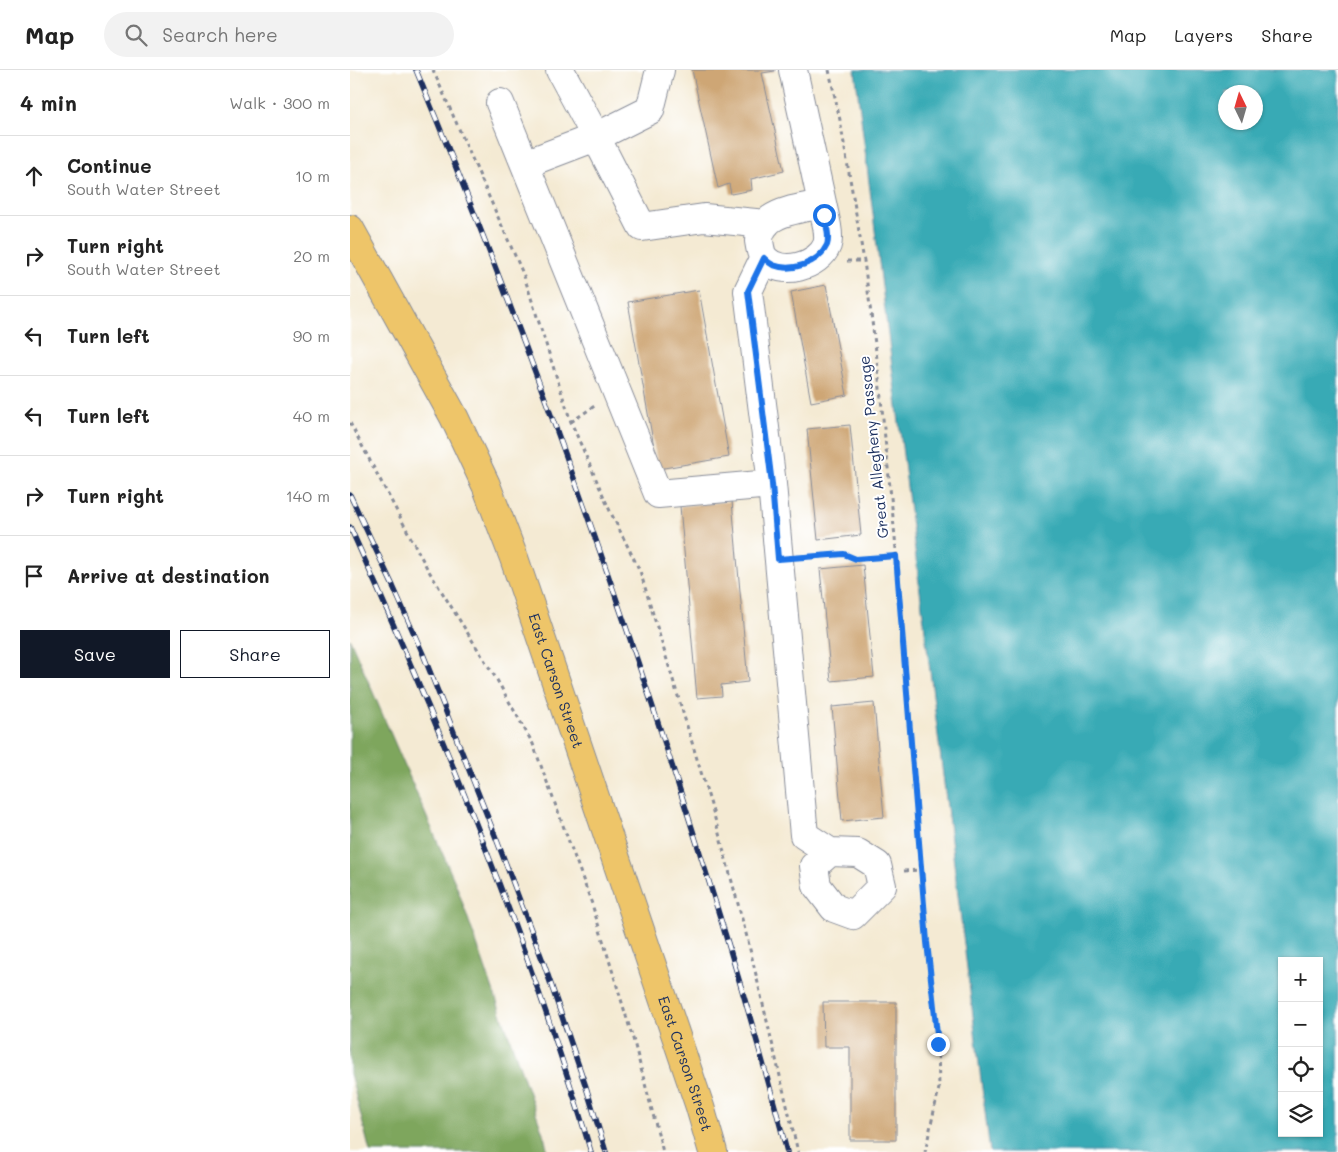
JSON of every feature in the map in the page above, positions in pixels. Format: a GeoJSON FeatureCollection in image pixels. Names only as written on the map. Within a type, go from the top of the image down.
{"type":"FeatureCollection","features":[{"type":"Feature","properties":{"kind":"main road","name":"East Carson Street"},"geometry":{"type":"LineString","coordinates":[[350,229],[454,417],[486,486],[517,567],[700,1107],[713,1152]]}},
{"type":"Feature","properties":{"kind":"street"},"geometry":{"type":"LineString","coordinates":[[560,70],[642,227],[704,218],[766,224]]}},
{"type":"Feature","properties":{"kind":"street"},"geometry":{"type":"LineString","coordinates":[[525,164],[596,137],[650,110],[660,70]]}},
{"type":"Feature","properties":{"kind":"street"},"geometry":{"type":"LineString","coordinates":[[793,70],[822,204],[828,236],[827,244],[822,253],[804,265],[783,268],[771,264],[764,258],[760,250],[759,239],[762,228],[770,219],[781,214],[822,204]]}},
{"type":"Feature","properties":{"kind":"street"},"geometry":{"type":"LineString","coordinates":[[500,103],[658,494],[772,484]]}},
{"type":"Feature","properties":{"kind":"street"},"geometry":{"type":"LineString","coordinates":[[764,258],[748,291],[772,484],[804,835],[830,852]]}},
{"type":"Feature","properties":{"kind":"path"},"geometry":{"type":"LineString","coordinates":[[432,70],[524,276],[571,422],[610,511],[640,571],[719,833],[750,950],[798,1152]]}},
{"type":"Feature","properties":{"kind":"path","name":"Great Allegheny Passage"},"geometry":{"type":"LineString","coordinates":[[829,70],[840,120],[871,310],[896,556],[927,942],[938,1044],[939,1088],[925,1152]]}},
{"type":"Feature","properties":{"kind":"path"},"geometry":{"type":"LineString","coordinates":[[350,424],[427,568],[497,680],[533,744],[592,904],[634,1042],[663,1152]]}},
{"type":"Feature","properties":{"kind":"path"},"geometry":{"type":"LineString","coordinates":[[778,559],[844,554],[856,559],[896,556]]}},
{"type":"Feature","properties":{"kind":"green space"},"geometry":{"type":"Polygon","coordinates":[[[350,639],[457,887],[548,1152],[370,1152],[350,1073],[350,639]]]}},
{"type":"Feature","properties":{"kind":"water"},"geometry":{"type":"Polygon","coordinates":[[[855,70],[1338,70],[1338,1152],[990,1152],[855,70]]]}},
{"type":"Feature","properties":{"kind":"building"},"geometry":{"type":"Polygon","coordinates":[[[692,70],[775,70],[762,73],[784,171],[751,179],[752,190],[731,194],[729,184],[718,188],[692,70]]]}},
{"type":"Feature","properties":{"kind":"building"},"geometry":{"type":"Polygon","coordinates":[[[826,285],[847,395],[811,402],[791,292],[826,285]]]}},
{"type":"Feature","properties":{"kind":"building"},"geometry":{"type":"Polygon","coordinates":[[[699,290],[729,457],[658,469],[628,302],[699,290]]]}},
{"type":"Feature","properties":{"kind":"building"},"geometry":{"type":"Polygon","coordinates":[[[850,425],[861,535],[818,540],[807,429],[850,425]]]}},
{"type":"Feature","properties":{"kind":"building"},"geometry":{"type":"Polygon","coordinates":[[[732,501],[748,682],[721,685],[722,696],[697,698],[680,506],[732,501]]]}},
{"type":"Feature","properties":{"kind":"building"},"geometry":{"type":"Polygon","coordinates":[[[863,565],[874,677],[831,681],[820,569],[863,565]]]}},
{"type":"Feature","properties":{"kind":"building"},"geometry":{"type":"Polygon","coordinates":[[[874,703],[884,817],[842,821],[832,707],[874,703]]]}},
{"type":"Feature","properties":{"kind":"building"},"geometry":{"type":"Polygon","coordinates":[[[823,1002],[896,1002],[896,1140],[850,1140],[850,1047],[824,1047],[823,1002]]]}},
{"type":"Feature","properties":{"kind":"railway"},"geometry":{"type":"LineString","coordinates":[[416,70],[517,323],[609,578],[715,900],[760,1051],[787,1152]]}},
{"type":"Feature","properties":{"kind":"railway"},"geometry":{"type":"LineString","coordinates":[[350,495],[423,654],[496,838],[544,964],[606,1152]]}},
{"type":"Feature","properties":{"kind":"railway"},"geometry":{"type":"LineString","coordinates":[[350,527],[417,679],[465,795],[525,952],[553,1032],[591,1152]]}},
{"type":"Feature","properties":{"kind":"route"},"geometry":{"type":"LineString","coordinates":[[824,215],[828,236],[827,244],[822,253],[804,265],[783,268],[771,264],[764,258],[748,291],[772,484],[778,559],[844,554],[856,559],[896,556],[927,942],[938,1044]]}}]}
